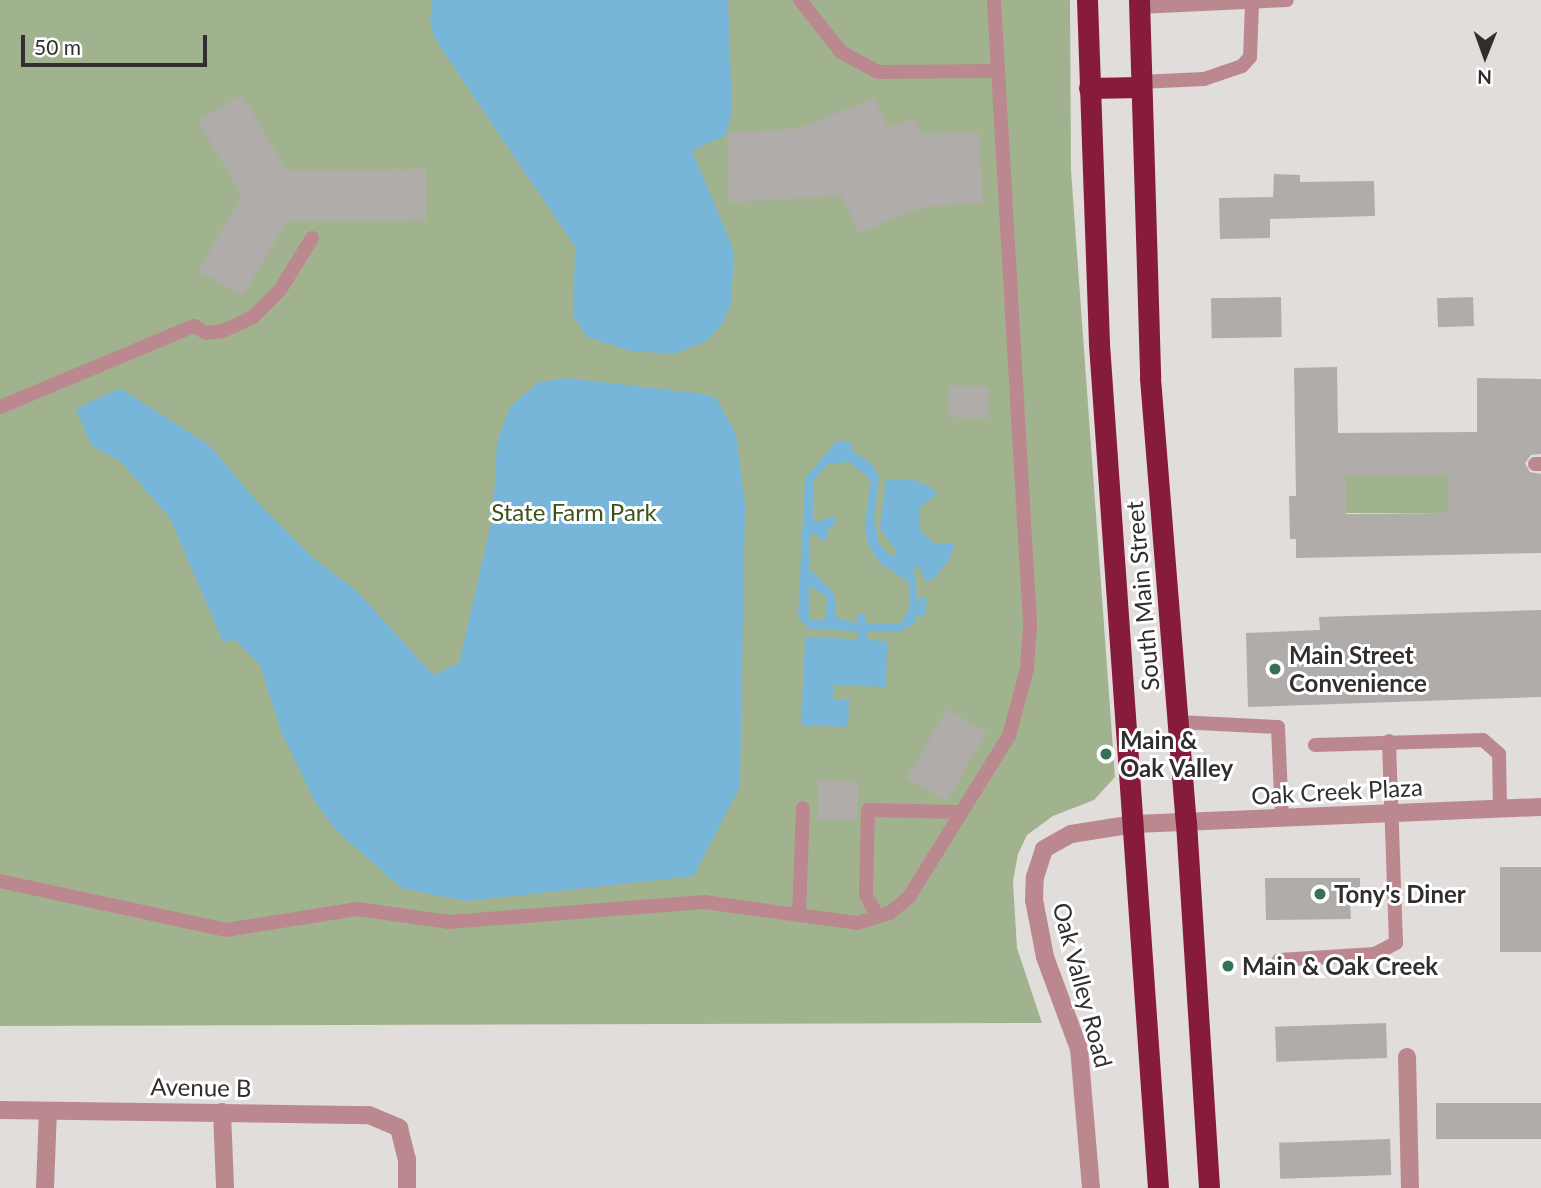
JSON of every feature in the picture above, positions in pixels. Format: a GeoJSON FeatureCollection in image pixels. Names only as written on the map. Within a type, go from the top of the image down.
{"type":"FeatureCollection","features":[{"type":"Feature","properties":{"kind":"highway","name":"South Main Street"},"geometry":{"type":"LineString","coordinates":[[1087,0],[1104,423],[1158,1188]]}},
{"type":"Feature","properties":{"kind":"highway","name":"South Main Street"},"geometry":{"type":"LineString","coordinates":[[1139,4],[1150,377],[1186,822],[1209,1188]]}},
{"type":"Feature","properties":{"kind":"highway"},"geometry":{"type":"LineString","coordinates":[[1089,88],[1140,84]]}},
{"type":"Feature","properties":{"kind":"street","name":"Oak Creek Plaza"},"geometry":{"type":"LineString","coordinates":[[1134,824],[1541,807]]}},
{"type":"Feature","properties":{"kind":"street","name":"Oak Valley Road"},"geometry":{"type":"LineString","coordinates":[[1091,1188],[1079,1049],[1045,957],[1034,900],[1035,877],[1044,849],[1060,837],[1134,824]]}},
{"type":"Feature","properties":{"kind":"street"},"geometry":{"type":"LineString","coordinates":[[1407,1057],[1410,1188]]}},
{"type":"Feature","properties":{"kind":"street","name":"Avenue B"},"geometry":{"type":"LineString","coordinates":[[0,1110],[351,1113],[382,1118],[398,1128],[407,1159],[407,1188]]}},
{"type":"Feature","properties":{"kind":"street"},"geometry":{"type":"LineString","coordinates":[[45,1188],[47,1111]]}},
{"type":"Feature","properties":{"kind":"street"},"geometry":{"type":"LineString","coordinates":[[222,1112],[225,1188]]}},
{"type":"Feature","properties":{"kind":"lane"},"geometry":{"type":"LineString","coordinates":[[800,0],[822,34],[862,66],[910,75],[998,71]]}},
{"type":"Feature","properties":{"kind":"lane"},"geometry":{"type":"LineString","coordinates":[[0,881],[226,930],[356,909],[450,922],[704,902],[857,923],[878,916],[909,897],[959,812],[1009,736],[1027,669],[1030,625],[994,0]]}},
{"type":"Feature","properties":{"kind":"lane"},"geometry":{"type":"LineString","coordinates":[[1139,4],[1252,4],[1287,0]]}},
{"type":"Feature","properties":{"kind":"lane"},"geometry":{"type":"LineString","coordinates":[[1140,84],[1203,79],[1242,66],[1250,57],[1252,4]]}},
{"type":"Feature","properties":{"kind":"lane"},"geometry":{"type":"LineString","coordinates":[[0,407],[194,326],[206,333],[214,332],[253,317],[279,290],[312,238]]}},
{"type":"Feature","properties":{"kind":"lane"},"geometry":{"type":"LineString","coordinates":[[1178,722],[1278,727],[1282,818]]}},
{"type":"Feature","properties":{"kind":"lane"},"geometry":{"type":"LineString","coordinates":[[1315,745],[1474,738],[1492,744],[1499,754],[1500,808]]}},
{"type":"Feature","properties":{"kind":"lane"},"geometry":{"type":"LineString","coordinates":[[1279,960],[1375,954],[1396,943],[1389,741]]}},
{"type":"Feature","properties":{"kind":"lane"},"geometry":{"type":"LineString","coordinates":[[799,915],[803,808]]}},
{"type":"Feature","properties":{"kind":"lane"},"geometry":{"type":"LineString","coordinates":[[878,916],[866,895],[868,810],[959,812]]}},
{"type":"Feature","properties":{"kind":"green space","name":"State Farm Park"},"geometry":{"type":"Polygon","coordinates":[[[0,0],[1070,0],[1071,170],[1115,777],[1094,800],[1053,816],[1027,835],[1018,854],[1013,881],[1017,948],[1042,1023],[0,1026],[0,0]]]}},
{"type":"Feature","properties":{"kind":"green space"},"geometry":{"type":"Polygon","coordinates":[[[1346,475],[1448,475],[1448,513],[1346,513],[1346,475]]]}},
{"type":"Feature","properties":{"kind":"water"},"geometry":{"type":"Polygon","coordinates":[[[432,0],[728,0],[732,109],[728,128],[725,136],[692,150],[734,251],[731,305],[721,326],[706,341],[675,354],[631,351],[587,337],[573,316],[575,247],[435,39],[430,22],[432,0]]]}},
{"type":"Feature","properties":{"kind":"water"},"geometry":{"type":"Polygon","coordinates":[[[566,378],[704,394],[716,398],[736,434],[745,504],[740,786],[694,876],[466,901],[401,888],[335,829],[315,802],[281,731],[260,665],[235,640],[223,642],[170,518],[121,462],[91,445],[76,409],[120,388],[209,445],[255,499],[313,558],[356,590],[433,675],[459,663],[493,515],[497,442],[510,407],[539,382],[566,378]]]}},
{"type":"Feature","properties":{"kind":"water"},"geometry":{"type":"Polygon","coordinates":[[[836,442],[852,442],[852,451],[872,464],[879,477],[874,519],[879,543],[888,553],[893,557],[896,551],[880,528],[886,480],[913,480],[932,488],[937,495],[919,508],[919,529],[934,544],[955,544],[948,562],[934,578],[926,582],[919,567],[914,568],[918,605],[921,597],[927,597],[925,615],[916,615],[915,623],[900,632],[868,632],[868,640],[887,641],[886,687],[834,685],[834,700],[849,700],[848,727],[801,725],[805,637],[857,639],[857,631],[809,629],[798,617],[805,478],[836,442]],[[849,462],[828,464],[814,480],[813,518],[817,522],[834,516],[836,523],[829,528],[827,539],[821,540],[815,533],[810,536],[810,570],[834,593],[836,618],[858,623],[858,614],[865,614],[866,623],[901,623],[910,607],[910,583],[880,563],[867,543],[865,522],[871,480],[849,462]],[[809,585],[809,620],[825,620],[827,597],[809,585]]]}},
{"type":"Feature","properties":{"kind":"building"},"geometry":{"type":"Polygon","coordinates":[[[242,95],[286,170],[426,169],[426,221],[286,222],[243,296],[198,271],[242,196],[198,121],[242,95]]]}},
{"type":"Feature","properties":{"kind":"building"},"geometry":{"type":"Polygon","coordinates":[[[874,98],[888,127],[914,118],[922,135],[979,133],[983,203],[922,207],[859,233],[842,196],[729,202],[727,133],[800,128],[874,98]]]}},
{"type":"Feature","properties":{"kind":"building"},"geometry":{"type":"Polygon","coordinates":[[[1274,174],[1300,175],[1300,182],[1374,181],[1375,216],[1270,219],[1270,238],[1220,239],[1219,198],[1273,197],[1274,174]]]}},
{"type":"Feature","properties":{"kind":"building"},"geometry":{"type":"Polygon","coordinates":[[[1281,297],[1282,337],[1212,338],[1211,298],[1281,297]]]}},
{"type":"Feature","properties":{"kind":"building"},"geometry":{"type":"Polygon","coordinates":[[[1473,297],[1474,326],[1438,327],[1437,298],[1473,297]]]}},
{"type":"Feature","properties":{"kind":"building"},"geometry":{"type":"Polygon","coordinates":[[[1337,367],[1338,433],[1477,432],[1477,378],[1541,379],[1541,454],[1531,455],[1525,463],[1530,472],[1541,474],[1541,553],[1296,558],[1296,539],[1290,539],[1289,496],[1296,496],[1294,368],[1337,367]],[[1448,475],[1346,476],[1346,514],[1448,513],[1448,475]]]}},
{"type":"Feature","properties":{"kind":"building"},"geometry":{"type":"Polygon","coordinates":[[[949,386],[989,387],[988,418],[948,417],[949,386]]]}},
{"type":"Feature","properties":{"kind":"building"},"geometry":{"type":"Polygon","coordinates":[[[1541,610],[1541,697],[1248,707],[1246,633],[1320,630],[1319,617],[1541,610]]]}},
{"type":"Feature","properties":{"kind":"building"},"geometry":{"type":"Polygon","coordinates":[[[947,709],[987,732],[947,801],[907,778],[947,709]]]}},
{"type":"Feature","properties":{"kind":"building"},"geometry":{"type":"Polygon","coordinates":[[[818,780],[858,781],[857,820],[817,819],[818,780]]]}},
{"type":"Feature","properties":{"kind":"building"},"geometry":{"type":"Polygon","coordinates":[[[1500,867],[1541,867],[1541,952],[1500,952],[1500,867]]]}},
{"type":"Feature","properties":{"kind":"building","name":"Tony's Diner"},"geometry":{"type":"Polygon","coordinates":[[[1265,878],[1360,878],[1360,904],[1350,904],[1351,919],[1266,920],[1265,878]]]}},
{"type":"Feature","properties":{"kind":"building"},"geometry":{"type":"Polygon","coordinates":[[[1386,1023],[1387,1058],[1276,1062],[1275,1027],[1386,1023]]]}},
{"type":"Feature","properties":{"kind":"building"},"geometry":{"type":"Polygon","coordinates":[[[1436,1103],[1541,1103],[1541,1139],[1436,1139],[1436,1103]]]}},
{"type":"Feature","properties":{"kind":"building"},"geometry":{"type":"Polygon","coordinates":[[[1390,1139],[1391,1175],[1280,1179],[1279,1143],[1390,1139]]]}},
{"type":"Feature","properties":{"kind":"place","name":"Main Street Convenience"},"geometry":{"type":"Point","coordinates":[1275,669]}},
{"type":"Feature","properties":{"kind":"place","name":"Main & Oak Valley"},"geometry":{"type":"Point","coordinates":[1106,754]}},
{"type":"Feature","properties":{"kind":"place","name":"Tony's Diner"},"geometry":{"type":"Point","coordinates":[1320,894]}},
{"type":"Feature","properties":{"kind":"place","name":"Main & Oak Creek"},"geometry":{"type":"Point","coordinates":[1228,966]}}]}
